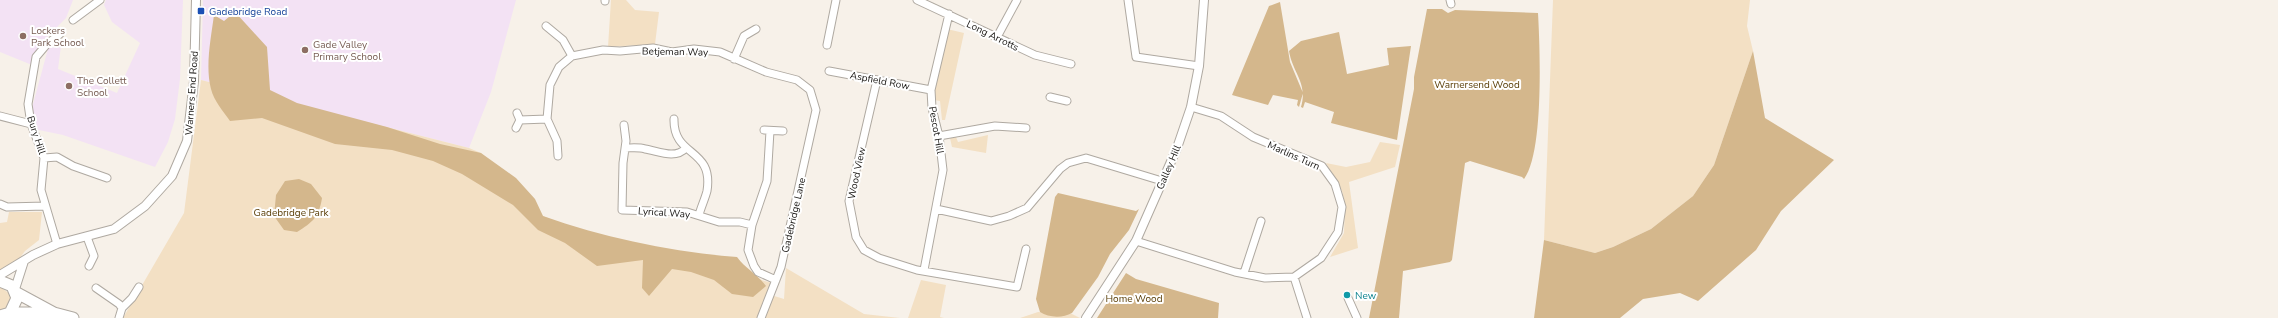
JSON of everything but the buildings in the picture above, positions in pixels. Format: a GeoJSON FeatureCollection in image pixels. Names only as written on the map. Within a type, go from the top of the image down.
{"type":"FeatureCollection","features":[{"type":"Feature","properties":{"kind":"main road"},"geometry":{"type":"LineString","coordinates":[[0,281],[7,283],[16,291],[54,313],[73,318]]}},
{"type":"Feature","properties":{"kind":"main road"},"geometry":{"type":"LineString","coordinates":[[5,315],[16,303],[16,291]]}},
{"type":"Feature","properties":{"kind":"main road"},"geometry":{"type":"LineString","coordinates":[[5,315],[54,313]]}},
{"type":"Feature","properties":{"kind":"street"},"geometry":{"type":"LineString","coordinates":[[73,20],[100,0]]}},
{"type":"Feature","properties":{"kind":"street","name":"Warners End Road"},"geometry":{"type":"LineString","coordinates":[[0,275],[57,244],[114,229],[145,206],[172,176],[188,141],[194,81],[196,0]]}},
{"type":"Feature","properties":{"kind":"street"},"geometry":{"type":"LineString","coordinates":[[827,44],[836,0]]}},
{"type":"Feature","properties":{"kind":"street","name":"Long Arrotts"},"geometry":{"type":"LineString","coordinates":[[917,0],[1035,55],[1071,64]]}},
{"type":"Feature","properties":{"kind":"street"},"geometry":{"type":"LineString","coordinates":[[997,37],[1017,0]]}},
{"type":"Feature","properties":{"kind":"street"},"geometry":{"type":"LineString","coordinates":[[1128,0],[1136,57],[1199,66]]}},
{"type":"Feature","properties":{"kind":"street","name":"Galley Hill"},"geometry":{"type":"LineString","coordinates":[[1086,318],[1136,241],[1162,181],[1191,107],[1199,66],[1206,0]]}},
{"type":"Feature","properties":{"kind":"street","name":"Pescot Hill"},"geometry":{"type":"LineString","coordinates":[[924,270],[943,170],[940,136],[932,108],[931,90],[949,14]]}},
{"type":"Feature","properties":{"kind":"street"},"geometry":{"type":"LineString","coordinates":[[546,26],[563,40],[572,56],[559,67],[550,85],[547,119],[556,142],[558,156]]}},
{"type":"Feature","properties":{"kind":"street"},"geometry":{"type":"LineString","coordinates":[[734,59],[744,36],[756,29]]}},
{"type":"Feature","properties":{"kind":"street","name":"Bury Hill"},"geometry":{"type":"LineString","coordinates":[[57,244],[41,190],[44,158],[31,124],[28,104],[36,57],[47,44],[60,34]]}},
{"type":"Feature","properties":{"kind":"street","name":"Betjeman Way"},"geometry":{"type":"LineString","coordinates":[[572,56],[603,50],[620,52],[653,48],[672,52],[694,50],[720,52],[766,72],[797,80],[810,90],[816,110]]}},
{"type":"Feature","properties":{"kind":"street","name":"Aspfield Row"},"geometry":{"type":"LineString","coordinates":[[829,71],[931,90]]}},
{"type":"Feature","properties":{"kind":"street","name":"Wood View"},"geometry":{"type":"LineString","coordinates":[[877,80],[849,200],[856,237],[864,250],[879,258],[917,270],[1017,287],[1026,249]]}},
{"type":"Feature","properties":{"kind":"street"},"geometry":{"type":"LineString","coordinates":[[1050,97],[1067,101]]}},
{"type":"Feature","properties":{"kind":"street","name":"Marlins Turn"},"geometry":{"type":"LineString","coordinates":[[1191,107],[1221,116],[1253,137],[1322,166],[1335,184],[1342,207],[1338,232],[1321,258],[1294,277]]}},
{"type":"Feature","properties":{"kind":"street","name":"Gadebridge Lane"},"geometry":{"type":"LineString","coordinates":[[761,318],[776,280],[787,242],[816,110]]}},
{"type":"Feature","properties":{"kind":"street"},"geometry":{"type":"LineString","coordinates":[[0,116],[31,124]]}},
{"type":"Feature","properties":{"kind":"street"},"geometry":{"type":"LineString","coordinates":[[516,128],[519,117],[547,119]]}},
{"type":"Feature","properties":{"kind":"street"},"geometry":{"type":"LineString","coordinates":[[674,119],[675,135],[686,148],[699,158],[707,176],[707,191],[698,215]]}},
{"type":"Feature","properties":{"kind":"street"},"geometry":{"type":"LineString","coordinates":[[624,125],[626,148],[643,148],[656,152],[676,154],[686,148]]}},
{"type":"Feature","properties":{"kind":"street"},"geometry":{"type":"LineString","coordinates":[[940,136],[995,126],[1026,128]]}},
{"type":"Feature","properties":{"kind":"street"},"geometry":{"type":"LineString","coordinates":[[776,280],[761,275],[754,266],[748,250],[752,225],[767,181],[768,130],[783,131]]}},
{"type":"Feature","properties":{"kind":"street","name":"Lyrical Way"},"geometry":{"type":"LineString","coordinates":[[626,148],[623,163],[622,210],[687,212],[719,222],[740,222],[752,225]]}},
{"type":"Feature","properties":{"kind":"street"},"geometry":{"type":"LineString","coordinates":[[44,158],[56,157],[73,166],[107,178]]}},
{"type":"Feature","properties":{"kind":"street"},"geometry":{"type":"LineString","coordinates":[[936,209],[991,221],[1009,216],[1027,208],[1060,169],[1068,163],[1086,158],[1162,181]]}},
{"type":"Feature","properties":{"kind":"street"},"geometry":{"type":"LineString","coordinates":[[0,204],[7,207],[45,206]]}},
{"type":"Feature","properties":{"kind":"street"},"geometry":{"type":"LineString","coordinates":[[1244,273],[1261,221]]}},
{"type":"Feature","properties":{"kind":"street"},"geometry":{"type":"LineString","coordinates":[[87,237],[94,256],[88,266]]}},
{"type":"Feature","properties":{"kind":"street"},"geometry":{"type":"LineString","coordinates":[[1136,241],[1215,266],[1265,278],[1294,277],[1307,318]]}},
{"type":"Feature","properties":{"kind":"street"},"geometry":{"type":"LineString","coordinates":[[16,291],[24,261]]}},
{"type":"Feature","properties":{"kind":"street"},"geometry":{"type":"LineString","coordinates":[[119,318],[122,308],[140,287]]}},
{"type":"Feature","properties":{"kind":"street"},"geometry":{"type":"LineString","coordinates":[[96,288],[119,304],[122,308]]}},
{"type":"Feature","properties":{"kind":"street"},"geometry":{"type":"LineString","coordinates":[[1348,298],[1357,318]]}},
{"type":"Feature","properties":{"kind":"shaded area","name":"Lockers Park School"},"geometry":{"type":"Polygon","coordinates":[[[0,0],[73,0],[66,18],[42,42],[33,67],[32,65],[0,52],[0,0]]]}},
{"type":"Feature","properties":{"kind":"shaded area","name":"The Collett School"},"geometry":{"type":"Polygon","coordinates":[[[106,0],[183,0],[180,79],[175,119],[168,142],[155,167],[63,135],[34,129],[32,108],[49,45],[61,46],[58,69],[117,93],[140,43],[112,22],[104,5],[106,0]]]}},
{"type":"Feature","properties":{"kind":"shaded area","name":"Gade Valley Primary School"},"geometry":{"type":"Polygon","coordinates":[[[203,0],[516,0],[491,92],[469,148],[201,80],[203,0]]]}},
{"type":"Feature","properties":{"kind":"green space"},"geometry":{"type":"Polygon","coordinates":[[[611,0],[626,0],[635,10],[659,12],[655,44],[608,47],[611,0]]]}},
{"type":"Feature","properties":{"kind":"green space"},"geometry":{"type":"Polygon","coordinates":[[[1553,0],[1750,0],[1747,26],[1753,51],[1714,165],[1693,196],[1651,229],[1613,247],[1595,253],[1544,240],[1553,0]]]}},
{"type":"Feature","properties":{"kind":"green space"},"geometry":{"type":"Polygon","coordinates":[[[1280,2],[1290,62],[1303,93],[1299,107],[1297,105],[1298,100],[1273,95],[1268,105],[1232,95],[1269,6],[1280,2]]]}},
{"type":"Feature","properties":{"kind":"green space","name":"Warnersend Wood"},"geometry":{"type":"Polygon","coordinates":[[[1427,9],[1442,9],[1448,13],[1455,10],[1538,13],[1540,74],[1538,124],[1535,147],[1530,166],[1524,179],[1522,177],[1470,161],[1465,163],[1452,260],[1450,262],[1403,271],[1399,318],[1369,318],[1414,89],[1414,77],[1427,9]]]}},
{"type":"Feature","properties":{"kind":"green space"},"geometry":{"type":"Polygon","coordinates":[[[235,12],[267,47],[270,90],[297,103],[387,127],[440,144],[481,153],[516,178],[535,199],[543,216],[590,231],[639,243],[688,252],[737,257],[766,286],[753,297],[732,294],[714,280],[691,272],[672,269],[649,296],[642,288],[643,260],[597,266],[565,243],[538,230],[513,205],[462,174],[433,161],[392,150],[335,144],[262,118],[230,121],[212,93],[209,80],[209,62],[214,15],[224,21],[235,12]]]}},
{"type":"Feature","properties":{"kind":"green space"},"geometry":{"type":"Polygon","coordinates":[[[947,29],[964,33],[945,120],[942,120],[940,101],[934,100],[935,82],[947,29]]]}},
{"type":"Feature","properties":{"kind":"green space"},"geometry":{"type":"Polygon","coordinates":[[[1339,32],[1347,74],[1389,65],[1387,48],[1411,46],[1397,140],[1331,123],[1334,112],[1305,102],[1303,108],[1301,107],[1303,91],[1289,51],[1301,41],[1339,32]]]}},
{"type":"Feature","properties":{"kind":"green space"},"geometry":{"type":"Polygon","coordinates":[[[1753,51],[1765,118],[1834,160],[1781,211],[1756,250],[1698,301],[1680,293],[1643,299],[1620,318],[1534,318],[1544,240],[1595,253],[1613,247],[1651,229],[1693,196],[1714,165],[1753,51]]]}},
{"type":"Feature","properties":{"kind":"green space","name":"Gadebridge Park"},"geometry":{"type":"Polygon","coordinates":[[[201,80],[469,148],[481,153],[543,216],[562,224],[772,283],[771,295],[784,299],[786,268],[864,314],[900,318],[123,318],[184,213],[201,80]]]}},
{"type":"Feature","properties":{"kind":"green space"},"geometry":{"type":"Polygon","coordinates":[[[988,135],[986,153],[952,147],[950,138],[956,137],[958,142],[988,135]]]}},
{"type":"Feature","properties":{"kind":"green space"},"geometry":{"type":"Polygon","coordinates":[[[1380,142],[1400,145],[1395,167],[1349,182],[1358,248],[1330,257],[1344,233],[1345,204],[1342,191],[1326,163],[1346,167],[1370,162],[1380,142]]]}},
{"type":"Feature","properties":{"kind":"green space"},"geometry":{"type":"Polygon","coordinates":[[[299,179],[311,184],[322,198],[321,205],[311,222],[303,228],[297,232],[284,230],[274,216],[276,195],[285,181],[299,179]]]}},
{"type":"Feature","properties":{"kind":"green space"},"geometry":{"type":"Polygon","coordinates":[[[1058,193],[1136,211],[1139,209],[1129,230],[1110,254],[1098,277],[1072,313],[1056,317],[1040,312],[1036,299],[1055,197],[1058,193]]]}},
{"type":"Feature","properties":{"kind":"green space"},"geometry":{"type":"Polygon","coordinates":[[[9,212],[42,212],[39,240],[25,251],[19,259],[0,270],[0,223],[7,222],[9,212]]]}},
{"type":"Feature","properties":{"kind":"green space","name":"Home Wood"},"geometry":{"type":"Polygon","coordinates":[[[1126,273],[1136,279],[1219,303],[1218,318],[1097,318],[1126,273]]]}},
{"type":"Feature","properties":{"kind":"green space"},"geometry":{"type":"Polygon","coordinates":[[[921,280],[946,285],[940,317],[944,318],[908,318],[921,280]]]}},
{"type":"Feature","properties":{"kind":"green space"},"geometry":{"type":"Polygon","coordinates":[[[0,287],[9,293],[11,300],[7,309],[0,312],[0,287]]]}},
{"type":"Feature","properties":{"kind":"green space"},"geometry":{"type":"Polygon","coordinates":[[[1038,312],[1072,314],[1080,318],[1020,318],[1038,312]]]}},
{"type":"Feature","properties":{"kind":"place","name":"Gadebridge Road"},"geometry":{"type":"Point","coordinates":[201,11]}},
{"type":"Feature","properties":{"kind":"place","name":"Lockers Park School"},"geometry":{"type":"Point","coordinates":[23,36]}},
{"type":"Feature","properties":{"kind":"place","name":"Gade Valley Primary School"},"geometry":{"type":"Point","coordinates":[305,50]}},
{"type":"Feature","properties":{"kind":"place","name":"The Collett School"},"geometry":{"type":"Point","coordinates":[69,86]}},
{"type":"Feature","properties":{"kind":"place","name":"New"},"geometry":{"type":"Point","coordinates":[1347,295]}}]}
